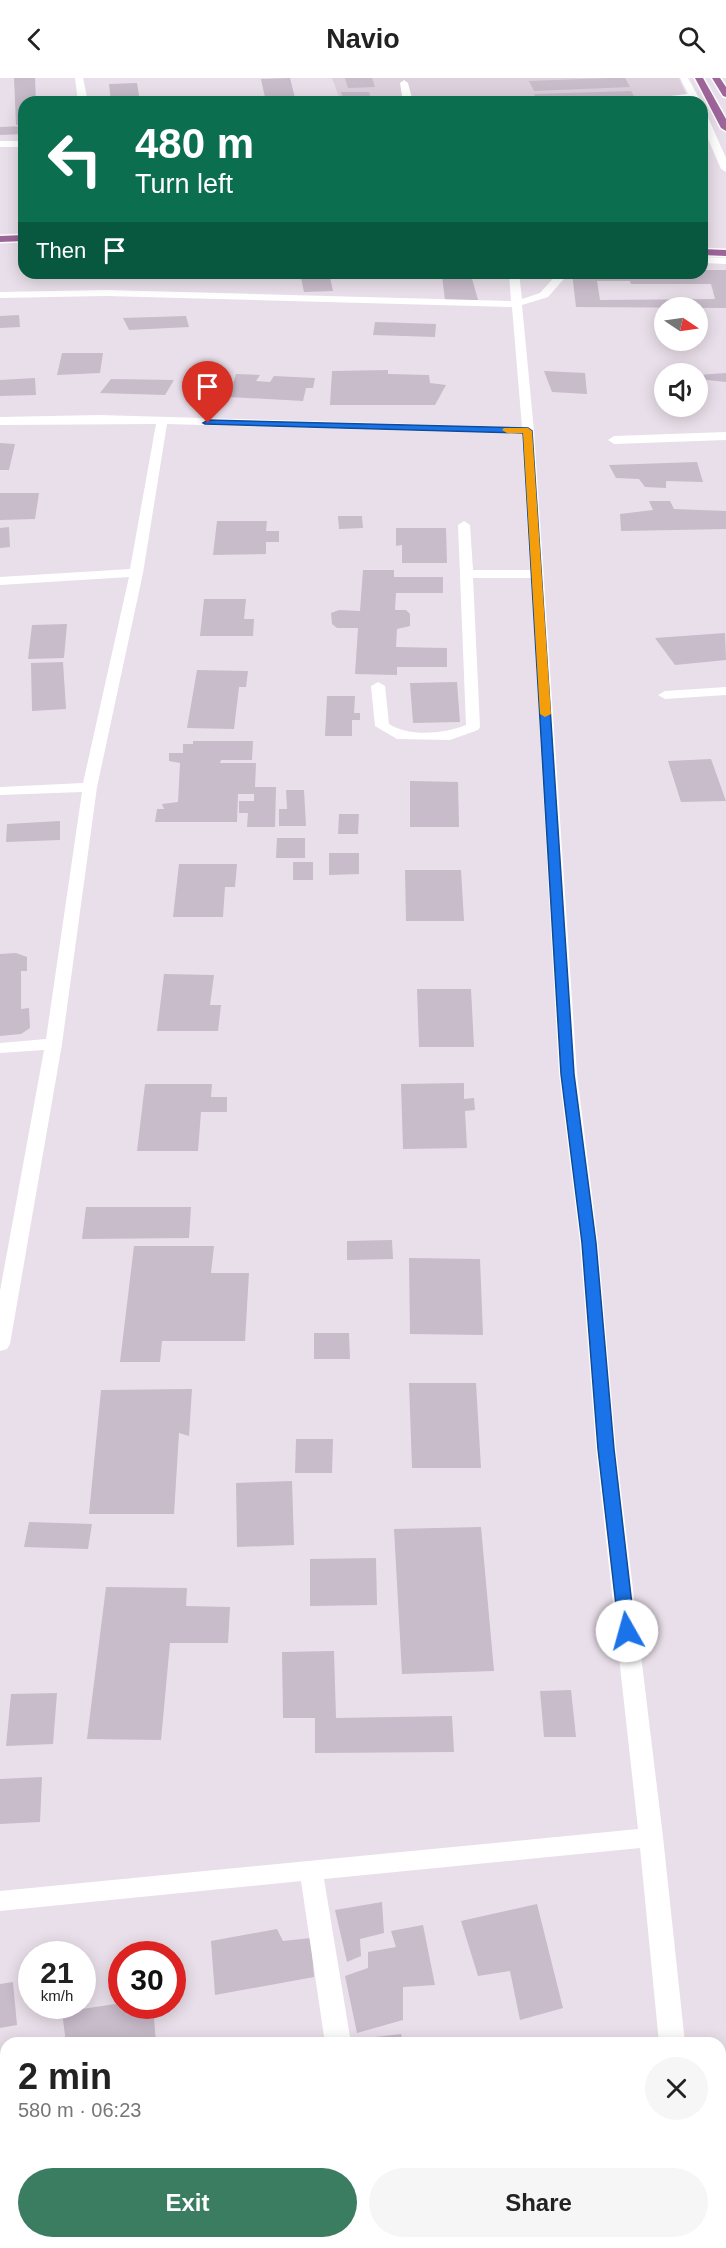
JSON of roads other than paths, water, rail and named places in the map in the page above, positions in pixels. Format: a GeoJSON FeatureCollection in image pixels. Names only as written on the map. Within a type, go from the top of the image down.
{"type":"FeatureCollection","features":[{"type":"Feature","properties":{"kind":"main road"},"geometry":{"type":"LineString","coordinates":[[699,78],[726,128]]}},
{"type":"Feature","properties":{"kind":"main road"},"geometry":{"type":"LineString","coordinates":[[716,78],[726,94]]}},
{"type":"Feature","properties":{"kind":"main road"},"geometry":{"type":"LineString","coordinates":[[0,232],[18,232]]}},
{"type":"Feature","properties":{"kind":"main road"},"geometry":{"type":"LineString","coordinates":[[0,239],[18,238]]}},
{"type":"Feature","properties":{"kind":"main road"},"geometry":{"type":"LineString","coordinates":[[708,252],[726,253]]}},
{"type":"Feature","properties":{"kind":"street"},"geometry":{"type":"LineString","coordinates":[[79,78],[82,96]]}},
{"type":"Feature","properties":{"kind":"street"},"geometry":{"type":"LineString","coordinates":[[684,78],[693,96]]}},
{"type":"Feature","properties":{"kind":"street"},"geometry":{"type":"LineString","coordinates":[[404,83],[407,96]]}},
{"type":"Feature","properties":{"kind":"street"},"geometry":{"type":"LineString","coordinates":[[708,128],[726,169]]}},
{"type":"Feature","properties":{"kind":"street"},"geometry":{"type":"LineString","coordinates":[[0,144],[18,144]]}},
{"type":"Feature","properties":{"kind":"street"},"geometry":{"type":"LineString","coordinates":[[708,260],[726,261]]}},
{"type":"Feature","properties":{"kind":"street"},"geometry":{"type":"LineString","coordinates":[[514,279],[528,431],[568,1074],[589,1243],[606,1449],[651,1837],[671,2037]]}},
{"type":"Feature","properties":{"kind":"street"},"geometry":{"type":"LineString","coordinates":[[0,295],[106,293],[516,304],[544,295],[559,279]]}},
{"type":"Feature","properties":{"kind":"street"},"geometry":{"type":"LineString","coordinates":[[0,421],[99,419],[528,431]]}},
{"type":"Feature","properties":{"kind":"street"},"geometry":{"type":"LineString","coordinates":[[0,1344],[54,1044],[90,787],[136,573],[162,421]]}},
{"type":"Feature","properties":{"kind":"street"},"geometry":{"type":"LineString","coordinates":[[614,440],[726,436]]}},
{"type":"Feature","properties":{"kind":"street"},"geometry":{"type":"LineString","coordinates":[[378,686],[382,726],[397,735],[450,736],[473,727],[464,525]]}},
{"type":"Feature","properties":{"kind":"street"},"geometry":{"type":"LineString","coordinates":[[0,581],[136,573]]}},
{"type":"Feature","properties":{"kind":"street"},"geometry":{"type":"LineString","coordinates":[[466,574],[536,574]]}},
{"type":"Feature","properties":{"kind":"street"},"geometry":{"type":"LineString","coordinates":[[664,695],[726,691]]}},
{"type":"Feature","properties":{"kind":"street"},"geometry":{"type":"LineString","coordinates":[[0,791],[90,787]]}},
{"type":"Feature","properties":{"kind":"street"},"geometry":{"type":"LineString","coordinates":[[0,1048],[54,1044]]}},
{"type":"Feature","properties":{"kind":"street"},"geometry":{"type":"LineString","coordinates":[[0,1900],[651,1837]]}},
{"type":"Feature","properties":{"kind":"street"},"geometry":{"type":"LineString","coordinates":[[311,1870],[337,2037]]}}]}
